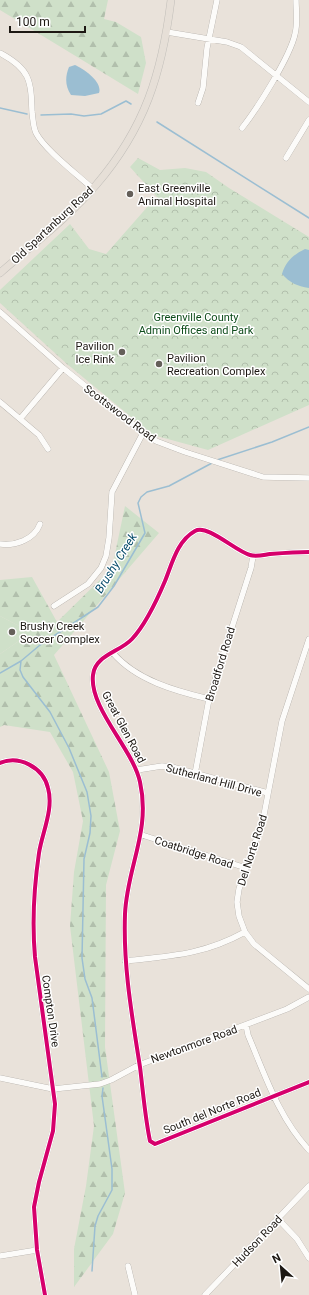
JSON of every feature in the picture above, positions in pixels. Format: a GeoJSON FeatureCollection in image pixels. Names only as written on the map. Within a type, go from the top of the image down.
{"type":"FeatureCollection","features":[{"type":"Feature","properties":{"kind":"main road","name":"Old Spartanburg Road"},"geometry":{"type":"LineString","coordinates":[[0,273],[93,189],[122,150],[143,113],[158,72],[167,32],[171,0]]}},
{"type":"Feature","properties":{"kind":"street"},"geometry":{"type":"LineString","coordinates":[[198,103],[203,88],[209,38],[216,0]]}},
{"type":"Feature","properties":{"kind":"street"},"geometry":{"type":"LineString","coordinates":[[242,128],[289,52],[295,35],[296,0]]}},
{"type":"Feature","properties":{"kind":"street"},"geometry":{"type":"LineString","coordinates":[[167,32],[209,38],[241,47],[309,102]]}},
{"type":"Feature","properties":{"kind":"street"},"geometry":{"type":"LineString","coordinates":[[0,53],[17,62],[27,75],[31,89],[34,127],[41,140],[93,189]]}},
{"type":"Feature","properties":{"kind":"street"},"geometry":{"type":"LineString","coordinates":[[286,158],[309,120]]}},
{"type":"Feature","properties":{"kind":"street","name":"Scottswood Road"},"geometry":{"type":"LineString","coordinates":[[0,312],[63,368],[143,433],[163,444],[263,477],[309,478]]}},
{"type":"Feature","properties":{"kind":"street"},"geometry":{"type":"LineString","coordinates":[[20,419],[63,368]]}},
{"type":"Feature","properties":{"kind":"street"},"geometry":{"type":"LineString","coordinates":[[0,402],[43,439],[48,449]]}},
{"type":"Feature","properties":{"kind":"street"},"geometry":{"type":"LineString","coordinates":[[54,606],[88,584],[101,568],[106,556],[109,538],[112,492],[143,433]]}},
{"type":"Feature","properties":{"kind":"street"},"geometry":{"type":"LineString","coordinates":[[0,544],[10,545],[21,542],[35,533],[40,524]]}},
{"type":"Feature","properties":{"kind":"street","name":"Great Glen Road"},"geometry":{"type":"LineString","coordinates":[[139,1065],[129,1000],[125,961],[126,897],[142,835],[144,804],[137,770],[102,708],[94,687],[93,675],[95,666],[101,659],[127,644],[136,634],[160,592],[176,552],[185,539],[195,531],[202,529],[209,531],[235,549],[252,556],[309,552]]}},
{"type":"Feature","properties":{"kind":"street","name":"Broadford Road"},"geometry":{"type":"LineString","coordinates":[[195,774],[209,699],[251,568],[252,556]]}},
{"type":"Feature","properties":{"kind":"street","name":"Del Norte Road"},"geometry":{"type":"LineString","coordinates":[[309,639],[307,653],[282,721],[264,820],[239,889],[237,902],[239,916],[245,932],[254,944],[309,989]]}},
{"type":"Feature","properties":{"kind":"street"},"geometry":{"type":"LineString","coordinates":[[113,653],[127,667],[153,681],[209,699]]}},
{"type":"Feature","properties":{"kind":"street","name":"Compton Drive"},"geometry":{"type":"LineString","coordinates":[[0,763],[15,760],[29,765],[43,777],[49,790],[49,804],[38,858],[34,947],[55,1104],[53,1131],[35,1197],[34,1217],[37,1250],[45,1295]]}},
{"type":"Feature","properties":{"kind":"street","name":"Sutherland Hill Drive"},"geometry":{"type":"LineString","coordinates":[[137,770],[166,766],[268,794]]}},
{"type":"Feature","properties":{"kind":"street","name":"Coatbridge Road"},"geometry":{"type":"LineString","coordinates":[[142,835],[246,868]]}},
{"type":"Feature","properties":{"kind":"street"},"geometry":{"type":"LineString","coordinates":[[125,961],[166,958],[192,953],[223,944],[245,932]]}},
{"type":"Feature","properties":{"kind":"street","name":"Newtonmore Road"},"geometry":{"type":"LineString","coordinates":[[0,1078],[53,1089],[105,1083],[139,1065],[287,1009],[309,997]]}},
{"type":"Feature","properties":{"kind":"street"},"geometry":{"type":"LineString","coordinates":[[246,1025],[248,1035],[274,1096],[294,1132],[309,1150]]}},
{"type":"Feature","properties":{"kind":"street","name":"South del Norte Road"},"geometry":{"type":"LineString","coordinates":[[139,1065],[149,1138],[153,1144],[309,1082]]}},
{"type":"Feature","properties":{"kind":"street","name":"Hudson Road"},"geometry":{"type":"LineString","coordinates":[[204,1295],[309,1186]]}},
{"type":"Feature","properties":{"kind":"street"},"geometry":{"type":"LineString","coordinates":[[278,1219],[297,1239],[309,1258]]}},
{"type":"Feature","properties":{"kind":"street"},"geometry":{"type":"LineString","coordinates":[[0,1256],[37,1250]]}},
{"type":"Feature","properties":{"kind":"street"},"geometry":{"type":"LineString","coordinates":[[128,1266],[135,1295]]}},
{"type":"Feature","properties":{"kind":"green space"},"geometry":{"type":"Polygon","coordinates":[[[0,0],[108,0],[104,19],[116,22],[141,37],[146,63],[138,94],[0,10],[0,0]]]}},
{"type":"Feature","properties":{"kind":"green space","name":"Greenville County Admin Offices and Park"},"geometry":{"type":"Polygon","coordinates":[[[138,158],[160,170],[185,168],[206,172],[229,188],[309,237],[309,405],[208,450],[153,435],[67,364],[0,303],[0,290],[70,224],[89,249],[106,254],[149,205],[158,198],[130,167],[138,158]]]}},
{"type":"Feature","properties":{"kind":"green space"},"geometry":{"type":"Polygon","coordinates":[[[125,506],[159,533],[54,655],[109,772],[120,831],[106,885],[105,1047],[125,1193],[113,1234],[74,1287],[74,1249],[86,1186],[94,1126],[70,926],[74,872],[83,821],[73,772],[50,732],[4,725],[0,727],[0,654],[26,636],[21,627],[0,616],[0,580],[32,577],[57,622],[112,568],[125,506]]]}},
{"type":"Feature","properties":{"kind":"green space","name":"Brushy Creek Soccer Complex"},"geometry":{"type":"Polygon","coordinates":[[[0,616],[21,627],[26,636],[0,654],[0,616]]]}},
{"type":"Feature","properties":{"kind":"water"},"geometry":{"type":"Polygon","coordinates":[[[75,65],[96,80],[99,93],[85,96],[71,95],[66,78],[69,67],[75,65]]]}},
{"type":"Feature","properties":{"kind":"water"},"geometry":{"type":"Polygon","coordinates":[[[305,249],[309,250],[309,288],[294,284],[282,274],[290,259],[305,249]]]}},
{"type":"Feature","properties":{"kind":"waterway"},"geometry":{"type":"LineString","coordinates":[[41,115],[71,114],[84,116],[101,114],[126,101],[131,104]]}},
{"type":"Feature","properties":{"kind":"waterway"},"geometry":{"type":"LineString","coordinates":[[0,108],[27,114]]}},
{"type":"Feature","properties":{"kind":"waterway"},"geometry":{"type":"LineString","coordinates":[[157,122],[309,218]]}},
{"type":"Feature","properties":{"kind":"waterway","name":"Brushy Creek"},"geometry":{"type":"LineString","coordinates":[[217,460],[272,442],[309,427]]}},
{"type":"Feature","properties":{"kind":"waterway","name":"Brushy Creek"},"geometry":{"type":"LineString","coordinates":[[0,673],[21,661],[40,645],[98,607],[114,586],[145,533],[138,503],[141,497],[147,492],[169,486],[212,463]]}},
{"type":"Feature","properties":{"kind":"waterway"},"geometry":{"type":"LineString","coordinates":[[21,661],[20,670],[23,677],[50,712],[69,748],[87,792],[91,816],[90,833],[84,859],[82,958],[85,979],[92,998],[102,1077]]}},
{"type":"Feature","properties":{"kind":"waterway"},"geometry":{"type":"LineString","coordinates":[[92,1271],[95,1226],[98,1216],[112,1190],[112,1169],[102,1096],[103,1088]]}},
{"type":"Feature","properties":{"kind":"cycle path"},"geometry":{"type":"LineString","coordinates":[[309,552],[252,556],[244,553],[214,534],[207,531],[195,531],[189,535],[179,547],[151,612],[142,626],[132,639],[103,658],[95,668],[93,675],[94,688],[98,701],[104,715],[136,769],[143,800],[141,833],[127,897],[125,914],[125,953],[145,1113],[150,1141],[155,1144],[309,1082]]}},
{"type":"Feature","properties":{"kind":"cycle path"},"geometry":{"type":"LineString","coordinates":[[0,763],[7,761],[22,762],[36,769],[41,774],[48,788],[50,804],[40,845],[37,866],[34,918],[35,957],[55,1104],[53,1131],[39,1182],[34,1207],[37,1250],[45,1295]]}},
{"type":"Feature","properties":{"kind":"place","name":"East Greenville Animal Hospital"},"geometry":{"type":"Point","coordinates":[130,194]}},
{"type":"Feature","properties":{"kind":"place","name":"Pavilion Ice Rink"},"geometry":{"type":"Point","coordinates":[122,352]}},
{"type":"Feature","properties":{"kind":"place","name":"Pavilion Recreation Complex"},"geometry":{"type":"Point","coordinates":[159,364]}},
{"type":"Feature","properties":{"kind":"place","name":"Brushy Creek Soccer Complex"},"geometry":{"type":"Point","coordinates":[12,632]}}]}
